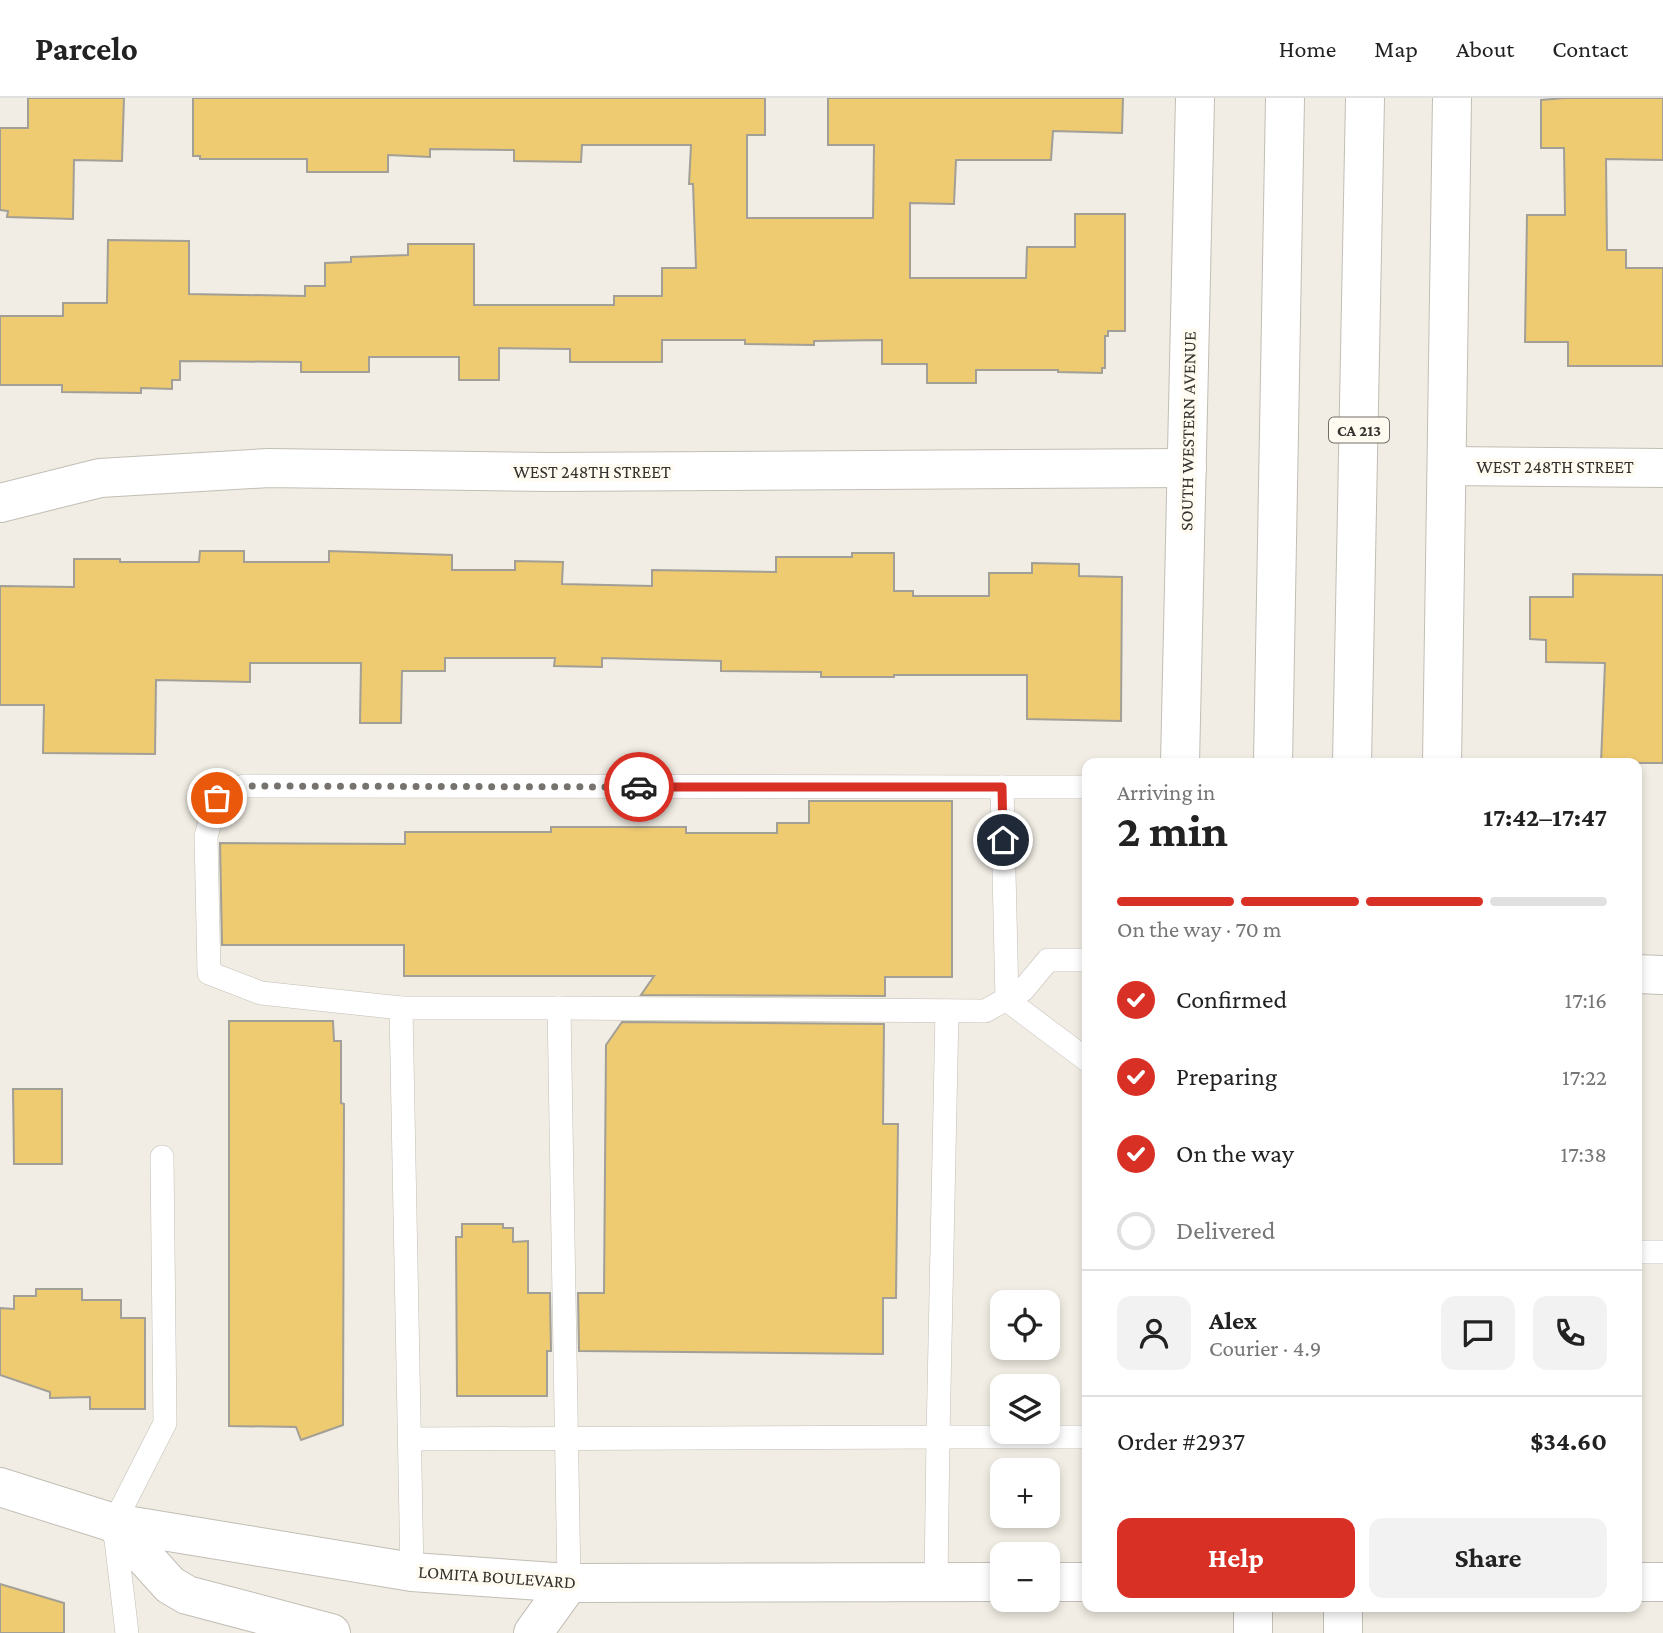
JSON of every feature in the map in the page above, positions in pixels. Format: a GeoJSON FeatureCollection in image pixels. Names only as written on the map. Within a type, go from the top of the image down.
{"type":"FeatureCollection","features":[{"type":"Feature","properties":{"kind":"street","name":"SOUTH WESTERN AVENUE"},"geometry":{"type":"LineString","coordinates":[[1180,758],[1195,98]]}},
{"type":"Feature","properties":{"kind":"street"},"geometry":{"type":"LineString","coordinates":[[1273,758],[1285,98]]}},
{"type":"Feature","properties":{"kind":"street","name":"CA 213"},"geometry":{"type":"LineString","coordinates":[[1352,758],[1365,98]]}},
{"type":"Feature","properties":{"kind":"street"},"geometry":{"type":"LineString","coordinates":[[1442,758],[1452,98]]}},
{"type":"Feature","properties":{"kind":"street","name":"WEST 248TH STREET"},"geometry":{"type":"LineString","coordinates":[[1447,466],[1663,468]]}},
{"type":"Feature","properties":{"kind":"street","name":"WEST 248TH STREET"},"geometry":{"type":"LineString","coordinates":[[0,503],[100,478],[269,468],[550,472],[1187,468]]}},
{"type":"Feature","properties":{"kind":"street"},"geometry":{"type":"LineString","coordinates":[[1642,974],[1663,975]]}},
{"type":"Feature","properties":{"kind":"street","name":"LOMITA BOULEVARD"},"geometry":{"type":"LineString","coordinates":[[0,1487],[114,1523],[412,1572],[569,1583],[990,1582]]}},
{"type":"Feature","properties":{"kind":"street"},"geometry":{"type":"LineString","coordinates":[[114,1523],[170,1585],[187,1595],[331,1633]]}},
{"type":"Feature","properties":{"kind":"street"},"geometry":{"type":"LineString","coordinates":[[1060,1582],[1082,1582]]}},
{"type":"Feature","properties":{"kind":"street"},"geometry":{"type":"LineString","coordinates":[[1642,1582],[1663,1582]]}},
{"type":"Feature","properties":{"kind":"street"},"geometry":{"type":"LineString","coordinates":[[533,1633],[569,1583]]}},
{"type":"Feature","properties":{"kind":"street"},"geometry":{"type":"LineString","coordinates":[[1253,1612],[1253,1633]]}},
{"type":"Feature","properties":{"kind":"street"},"geometry":{"type":"LineString","coordinates":[[1343,1612],[1343,1633]]}},
{"type":"Feature","properties":{"kind":"lane"},"geometry":{"type":"LineString","coordinates":[[1082,787],[244,786],[217,798],[206,836],[209,974],[261,993],[401,1008],[985,1011],[1023,990],[1048,960],[1082,960]]}},
{"type":"Feature","properties":{"kind":"lane"},"geometry":{"type":"LineString","coordinates":[[1002,787],[1007,999]]}},
{"type":"Feature","properties":{"kind":"lane"},"geometry":{"type":"LineString","coordinates":[[1007,999],[1082,1056]]}},
{"type":"Feature","properties":{"kind":"lane"},"geometry":{"type":"LineString","coordinates":[[401,1008],[412,1572]]}},
{"type":"Feature","properties":{"kind":"lane"},"geometry":{"type":"LineString","coordinates":[[559,1008],[569,1583]]}},
{"type":"Feature","properties":{"kind":"lane"},"geometry":{"type":"LineString","coordinates":[[936,1583],[947,1011]]}},
{"type":"Feature","properties":{"kind":"lane"},"geometry":{"type":"LineString","coordinates":[[127,1633],[114,1523],[165,1423],[162,1157]]}},
{"type":"Feature","properties":{"kind":"lane"},"geometry":{"type":"LineString","coordinates":[[1642,1252],[1663,1252]]}},
{"type":"Feature","properties":{"kind":"lane"},"geometry":{"type":"LineString","coordinates":[[410,1439],[1082,1437]]}},
{"type":"Feature","properties":{"kind":"building"},"geometry":{"type":"Polygon","coordinates":[[[28,98],[124,98],[122,161],[74,160],[73,219],[7,217],[8,211],[0,210],[0,128],[28,128],[28,98]]]}},
{"type":"Feature","properties":{"kind":"building"},"geometry":{"type":"Polygon","coordinates":[[[193,98],[765,98],[765,135],[747,135],[747,218],[873,218],[874,145],[828,145],[828,98],[1123,98],[1122,133],[1053,131],[1051,160],[956,160],[954,204],[910,203],[910,278],[1026,278],[1027,247],[1075,247],[1075,214],[1125,214],[1125,331],[1108,331],[1108,336],[1105,336],[1105,368],[1102,368],[1102,373],[976,370],[976,383],[927,383],[927,364],[882,364],[882,340],[814,341],[814,345],[745,344],[745,340],[662,340],[662,362],[570,362],[570,349],[499,348],[499,380],[459,380],[459,357],[369,357],[369,372],[301,372],[301,362],[180,361],[180,380],[172,380],[172,389],[141,388],[141,393],[62,392],[62,385],[0,385],[0,316],[63,316],[63,303],[107,303],[108,240],[189,241],[189,294],[305,296],[305,286],[325,286],[325,263],[351,262],[351,257],[408,255],[408,244],[474,244],[474,305],[614,305],[614,296],[662,296],[662,268],[696,268],[693,184],[689,184],[691,145],[582,145],[581,162],[514,161],[514,150],[430,149],[430,157],[388,155],[388,172],[307,172],[307,159],[200,159],[200,156],[193,156],[193,98]]]}},
{"type":"Feature","properties":{"kind":"building"},"geometry":{"type":"Polygon","coordinates":[[[1663,98],[1663,160],[1606,159],[1607,250],[1626,250],[1626,268],[1663,268],[1663,366],[1568,366],[1568,342],[1525,342],[1527,215],[1565,215],[1564,148],[1541,148],[1541,100],[1663,98]]]}},
{"type":"Feature","properties":{"kind":"building"},"geometry":{"type":"Polygon","coordinates":[[[200,551],[244,551],[244,562],[329,562],[329,551],[452,555],[452,570],[515,570],[515,561],[563,562],[562,584],[652,586],[652,570],[776,572],[776,557],[852,557],[852,553],[894,553],[894,591],[913,591],[913,596],[989,596],[989,573],[1032,573],[1032,563],[1079,564],[1079,576],[1122,577],[1121,721],[1027,719],[1027,675],[821,677],[821,672],[721,671],[721,661],[602,658],[602,667],[554,666],[555,658],[445,658],[445,671],[402,671],[401,723],[360,723],[361,663],[250,663],[250,682],[156,680],[155,754],[43,753],[44,705],[0,705],[0,586],[74,587],[74,559],[199,562],[200,551]]]}},
{"type":"Feature","properties":{"kind":"building"},"geometry":{"type":"Polygon","coordinates":[[[1573,574],[1663,575],[1663,763],[1642,763],[1642,758],[1601,758],[1605,663],[1546,662],[1546,640],[1530,639],[1530,597],[1573,597],[1573,574]]]}},
{"type":"Feature","properties":{"kind":"building"},"geometry":{"type":"Polygon","coordinates":[[[809,801],[952,801],[952,977],[885,977],[885,996],[641,995],[654,976],[404,976],[404,945],[222,945],[220,843],[405,844],[405,832],[551,832],[551,827],[686,827],[686,833],[777,833],[777,823],[809,823],[809,801]]]}},
{"type":"Feature","properties":{"kind":"building"},"geometry":{"type":"Polygon","coordinates":[[[229,1021],[333,1021],[334,1041],[341,1041],[341,1103],[344,1104],[343,1425],[301,1440],[296,1427],[229,1426],[229,1021]]]}},
{"type":"Feature","properties":{"kind":"building"},"geometry":{"type":"Polygon","coordinates":[[[622,1022],[884,1024],[883,1124],[898,1124],[896,1298],[883,1298],[883,1354],[579,1351],[578,1293],[604,1293],[606,1045],[622,1022]]]}},
{"type":"Feature","properties":{"kind":"building"},"geometry":{"type":"Polygon","coordinates":[[[13,1089],[62,1089],[62,1164],[14,1164],[13,1089]]]}},
{"type":"Feature","properties":{"kind":"building"},"geometry":{"type":"Polygon","coordinates":[[[462,1224],[503,1224],[503,1228],[513,1228],[513,1242],[528,1241],[528,1293],[550,1293],[551,1351],[547,1351],[547,1396],[457,1396],[456,1237],[462,1237],[462,1224]]]}},
{"type":"Feature","properties":{"kind":"building"},"geometry":{"type":"Polygon","coordinates":[[[36,1289],[82,1289],[82,1300],[121,1300],[121,1318],[145,1318],[145,1409],[90,1409],[90,1397],[50,1398],[50,1392],[0,1375],[0,1308],[14,1309],[14,1296],[36,1296],[36,1289]]]}},
{"type":"Feature","properties":{"kind":"building"},"geometry":{"type":"Polygon","coordinates":[[[0,1584],[64,1603],[64,1633],[0,1633],[0,1584]]]}},
{"type":"Feature","properties":{"kind":"way so far"},"geometry":{"type":"LineString","coordinates":[[217,798],[244,786],[639,787]]}},
{"type":"Feature","properties":{"kind":"route"},"geometry":{"type":"LineString","coordinates":[[639,787],[1002,787],[1003,840]]}}]}
